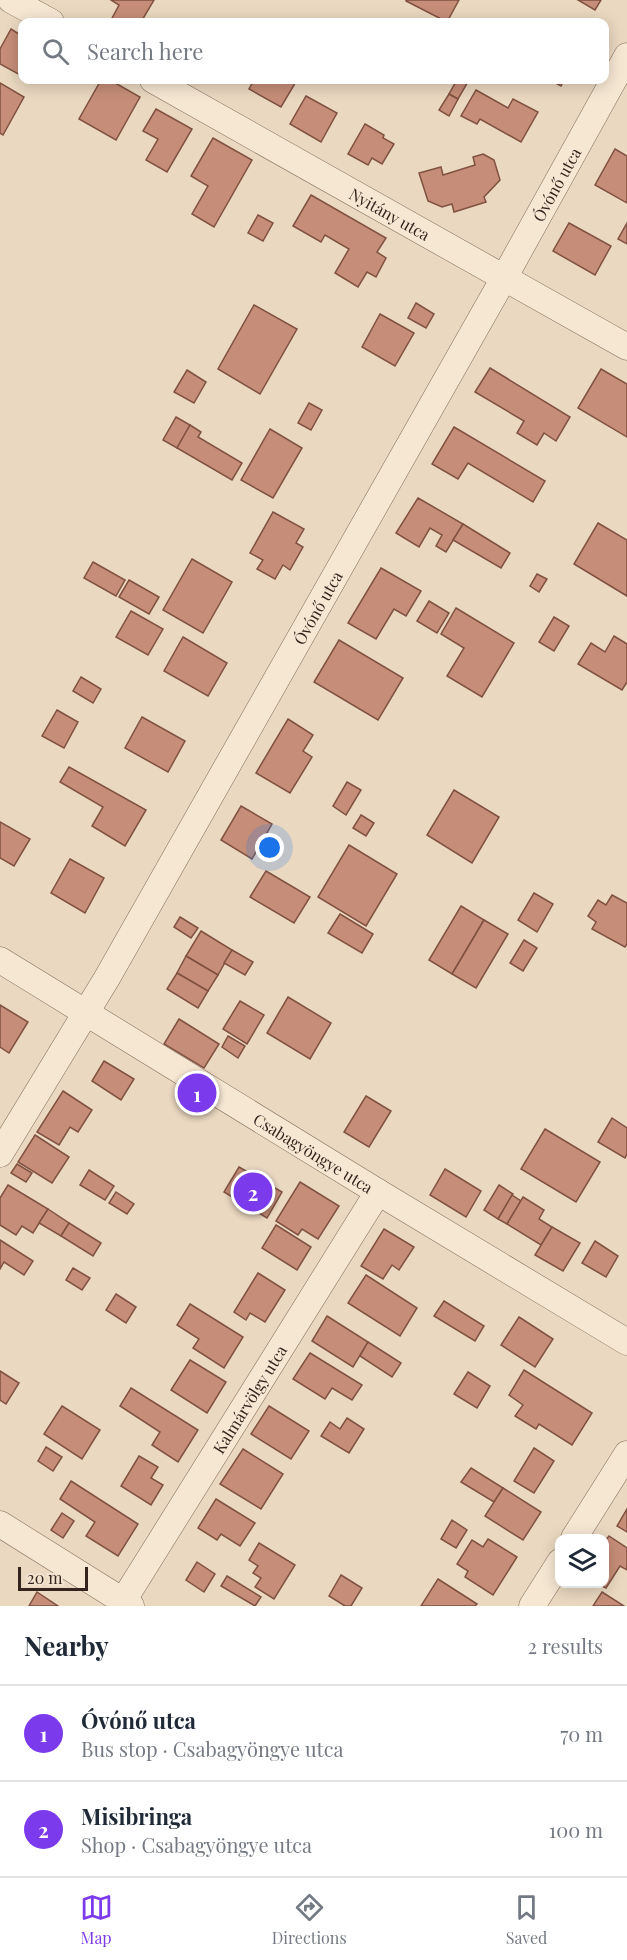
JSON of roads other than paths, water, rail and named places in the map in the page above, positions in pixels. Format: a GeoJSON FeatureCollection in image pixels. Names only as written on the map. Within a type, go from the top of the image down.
{"type":"FeatureCollection","features":[{"type":"Feature","properties":{"kind":"street"},"geometry":{"type":"LineString","coordinates":[[11,0],[44,18]]}},
{"type":"Feature","properties":{"kind":"street","name":"Óvónő utca"},"geometry":{"type":"LineString","coordinates":[[0,1154],[87,1014],[627,57]]}},
{"type":"Feature","properties":{"kind":"street","name":"Nyitány utca"},"geometry":{"type":"LineString","coordinates":[[160,84],[627,347]]}},
{"type":"Feature","properties":{"kind":"street","name":"Csabagyöngye utca"},"geometry":{"type":"LineString","coordinates":[[0,960],[627,1342]]}},
{"type":"Feature","properties":{"kind":"street","name":"Kalmárvölgy utca"},"geometry":{"type":"LineString","coordinates":[[125,1604],[378,1192]]}},
{"type":"Feature","properties":{"kind":"street"},"geometry":{"type":"LineString","coordinates":[[577,1534],[627,1454]]}},
{"type":"Feature","properties":{"kind":"street"},"geometry":{"type":"LineString","coordinates":[[0,1524],[125,1604]]}},
{"type":"Feature","properties":{"kind":"street"},"geometry":{"type":"LineString","coordinates":[[532,1606],[555,1570]]}},
{"type":"Feature","properties":{"kind":"place","name":"Óvónő utca"},"geometry":{"type":"Point","coordinates":[197,1093]}},
{"type":"Feature","properties":{"kind":"place","name":"Misibringa"},"geometry":{"type":"Point","coordinates":[253,1192]}}]}
